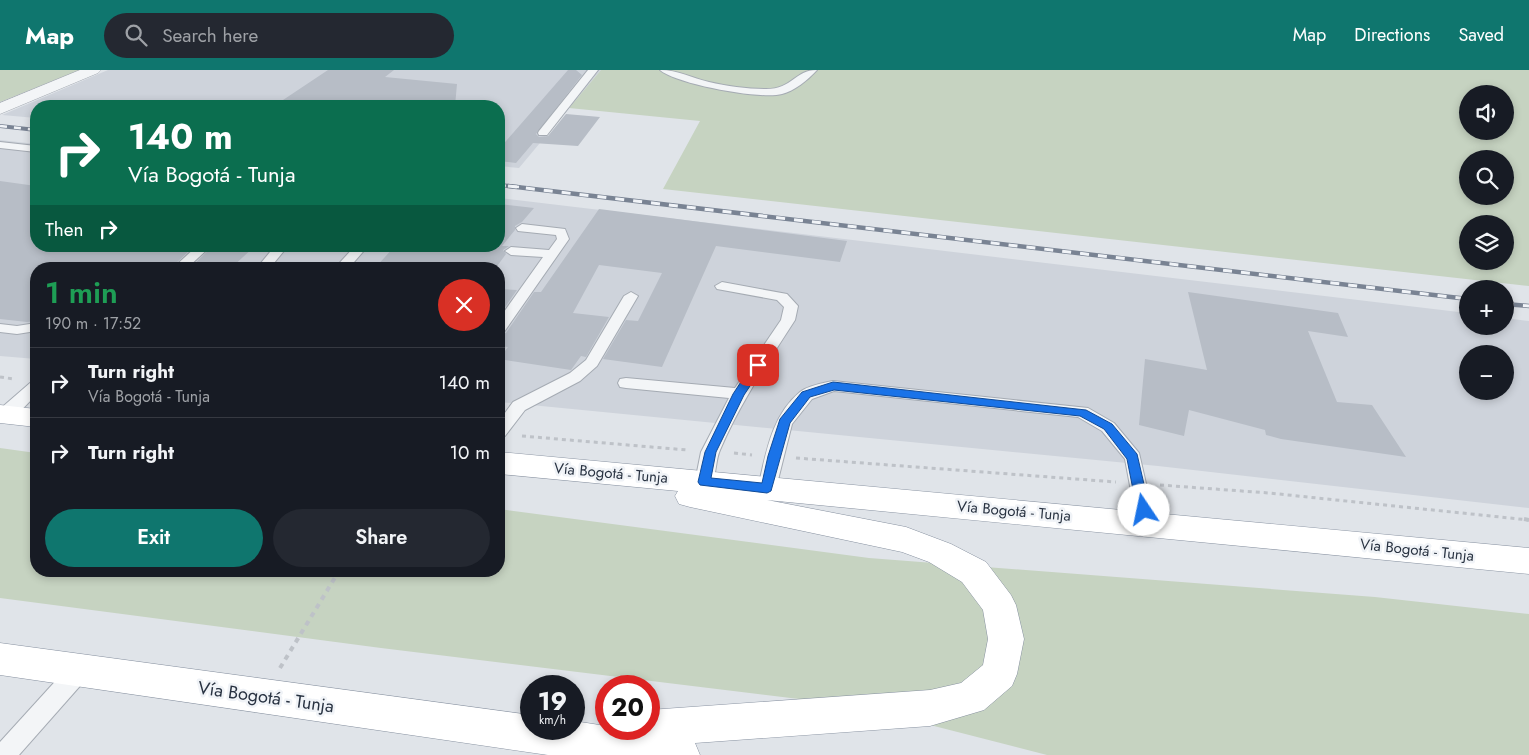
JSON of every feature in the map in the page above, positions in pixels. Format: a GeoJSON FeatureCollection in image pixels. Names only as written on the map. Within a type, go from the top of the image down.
{"type":"FeatureCollection","features":[{"type":"Feature","properties":{"kind":"highway"},"geometry":{"type":"LineString","coordinates":[[3,414],[30,417]]}},
{"type":"Feature","properties":{"kind":"highway","name":"Vía Bogotá - Tunja"},"geometry":{"type":"LineString","coordinates":[[505,464],[1529,561]]}},
{"type":"Feature","properties":{"kind":"highway"},"geometry":{"type":"LineString","coordinates":[[550,468],[906,540],[940,553],[974,572],[999,605],[1006,639],[999,674],[971,698],[930,708],[660,727]]}},
{"type":"Feature","properties":{"kind":"highway","name":"Vía Bogotá - Tunja"},"geometry":{"type":"LineString","coordinates":[[0,659],[520,732]]}},
{"type":"Feature","properties":{"kind":"highway","name":"Vía Bogotá - Tunja"},"geometry":{"type":"LineString","coordinates":[[576,740],[680,755]]}},
{"type":"Feature","properties":{"kind":"street"},"geometry":{"type":"LineString","coordinates":[[0,109],[93,70]]}},
{"type":"Feature","properties":{"kind":"lane"},"geometry":{"type":"LineString","coordinates":[[543,132],[593,70]]}},
{"type":"Feature","properties":{"kind":"lane"},"geometry":{"type":"LineString","coordinates":[[665,70],[709,85],[762,92],[779,92],[789,88],[812,70]]}},
{"type":"Feature","properties":{"kind":"lane"},"geometry":{"type":"LineString","coordinates":[[0,145],[30,148]]}},
{"type":"Feature","properties":{"kind":"lane"},"geometry":{"type":"LineString","coordinates":[[505,321],[563,239],[561,232],[522,228]]}},
{"type":"Feature","properties":{"kind":"lane"},"geometry":{"type":"LineString","coordinates":[[511,251],[552,254]]}},
{"type":"Feature","properties":{"kind":"lane"},"geometry":{"type":"LineString","coordinates":[[186,262],[198,252]]}},
{"type":"Feature","properties":{"kind":"lane"},"geometry":{"type":"LineString","coordinates":[[268,262],[277,252]]}},
{"type":"Feature","properties":{"kind":"lane"},"geometry":{"type":"LineString","coordinates":[[347,262],[356,252]]}},
{"type":"Feature","properties":{"kind":"lane"},"geometry":{"type":"LineString","coordinates":[[704,482],[710,452],[739,394],[788,320],[791,306],[782,297],[722,286]]}},
{"type":"Feature","properties":{"kind":"lane"},"geometry":{"type":"LineString","coordinates":[[505,424],[519,406],[575,377],[592,364],[631,296]]}},
{"type":"Feature","properties":{"kind":"lane"},"geometry":{"type":"LineString","coordinates":[[0,328],[16,330],[30,328]]}},
{"type":"Feature","properties":{"kind":"lane"},"geometry":{"type":"LineString","coordinates":[[626,383],[739,394]]}},
{"type":"Feature","properties":{"kind":"lane"},"geometry":{"type":"LineString","coordinates":[[767,488],[784,422],[806,395],[833,386],[1082,412],[1108,427],[1133,457],[1146,524]]}},
{"type":"Feature","properties":{"kind":"lane"},"geometry":{"type":"LineString","coordinates":[[3,414],[30,393]]}},
{"type":"Feature","properties":{"kind":"lane"},"geometry":{"type":"LineString","coordinates":[[4,755],[79,670]]}},
{"type":"Feature","properties":{"kind":"path"},"geometry":{"type":"LineString","coordinates":[[517,435],[710,452],[1269,493],[1529,520]]}},
{"type":"Feature","properties":{"kind":"path"},"geometry":{"type":"LineString","coordinates":[[262,696],[335,577]]}},
{"type":"Feature","properties":{"kind":"shaded area"},"geometry":{"type":"Polygon","coordinates":[[[108,70],[601,70],[519,168],[505,167],[505,100],[37,100],[108,70]]]}},
{"type":"Feature","properties":{"kind":"shaded area"},"geometry":{"type":"Polygon","coordinates":[[[30,103],[30,117],[2,115],[30,103]]]}},
{"type":"Feature","properties":{"kind":"shaded area"},"geometry":{"type":"Polygon","coordinates":[[[0,140],[30,143],[30,252],[505,252],[505,199],[1459,312],[1459,335],[1514,335],[1514,319],[1529,321],[1529,508],[1158,466],[505,403],[505,262],[30,262],[30,358],[0,356],[0,140]]]}},
{"type":"Feature","properties":{"kind":"green space"},"geometry":{"type":"Polygon","coordinates":[[[0,70],[80,70],[0,102],[0,70]]]}},
{"type":"Feature","properties":{"kind":"green space"},"geometry":{"type":"Polygon","coordinates":[[[601,70],[1529,70],[1529,286],[1514,284],[1514,280],[1475,280],[663,189],[700,121],[569,108],[601,70]]]}},
{"type":"Feature","properties":{"kind":"green space"},"geometry":{"type":"Polygon","coordinates":[[[0,448],[30,452],[30,577],[505,577],[505,510],[869,558],[1375,597],[1529,614],[1529,755],[1047,755],[856,706],[660,682],[660,675],[602,675],[0,598],[0,448]]]}},
{"type":"Feature","properties":{"kind":"building"},"geometry":{"type":"Polygon","coordinates":[[[328,70],[394,70],[385,77],[457,84],[456,100],[283,100],[328,70]]]}},
{"type":"Feature","properties":{"kind":"building"},"geometry":{"type":"Polygon","coordinates":[[[568,70],[576,70],[582,75],[536,134],[539,137],[548,136],[566,114],[600,117],[578,146],[533,143],[516,163],[505,162],[505,142],[568,70]]]}},
{"type":"Feature","properties":{"kind":"building"},"geometry":{"type":"Polygon","coordinates":[[[0,181],[30,185],[30,252],[188,252],[177,262],[30,262],[30,322],[0,319],[0,181]]]}},
{"type":"Feature","properties":{"kind":"building"},"geometry":{"type":"Polygon","coordinates":[[[505,205],[534,208],[522,222],[515,226],[515,230],[505,242],[505,205]]]}},
{"type":"Feature","properties":{"kind":"building"},"geometry":{"type":"Polygon","coordinates":[[[599,209],[847,241],[840,262],[716,246],[662,367],[603,359],[626,320],[638,321],[662,273],[599,265],[573,313],[609,317],[586,357],[581,356],[571,370],[505,360],[505,351],[508,347],[505,347],[505,333],[534,292],[541,292],[599,209]]]}},
{"type":"Feature","properties":{"kind":"building"},"geometry":{"type":"Polygon","coordinates":[[[207,252],[248,252],[238,262],[196,262],[207,252]]]}},
{"type":"Feature","properties":{"kind":"building"},"geometry":{"type":"Polygon","coordinates":[[[390,252],[504,252],[506,254],[500,262],[380,262],[390,252]]]}},
{"type":"Feature","properties":{"kind":"building"},"geometry":{"type":"Polygon","coordinates":[[[505,289],[517,290],[505,307],[505,289]]]}},
{"type":"Feature","properties":{"kind":"building"},"geometry":{"type":"Polygon","coordinates":[[[1188,292],[1338,313],[1348,337],[1308,331],[1337,402],[1372,405],[1406,457],[1281,439],[1266,435],[1265,430],[1189,410],[1184,436],[1139,425],[1145,359],[1207,370],[1188,292]]]}},
{"type":"Feature","properties":{"kind":"railway"},"geometry":{"type":"LineString","coordinates":[[0,126],[30,129]]}},
{"type":"Feature","properties":{"kind":"railway"},"geometry":{"type":"LineString","coordinates":[[505,186],[519,187]]}},
{"type":"Feature","properties":{"kind":"railway"},"geometry":{"type":"LineString","coordinates":[[508,186],[1459,298]]}},
{"type":"Feature","properties":{"kind":"railway"},"geometry":{"type":"LineString","coordinates":[[1514,305],[1529,306]]}},
{"type":"Feature","properties":{"kind":"route"},"geometry":{"type":"LineString","coordinates":[[758,365],[739,394],[710,452],[704,482],[767,488],[784,422],[806,395],[833,386],[1082,412],[1108,427],[1133,457],[1144,510]]}}]}
